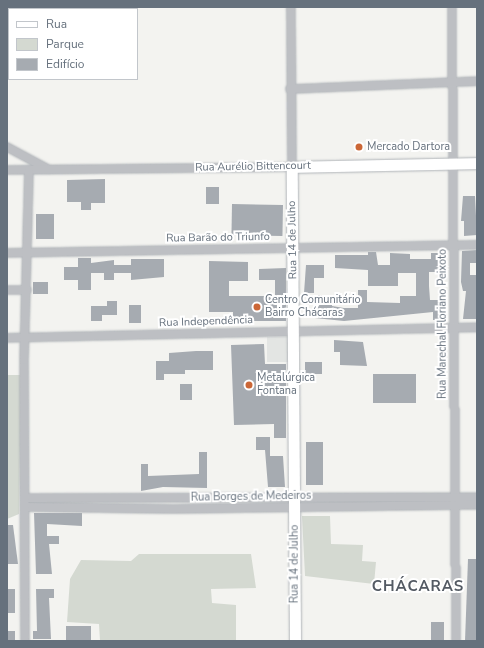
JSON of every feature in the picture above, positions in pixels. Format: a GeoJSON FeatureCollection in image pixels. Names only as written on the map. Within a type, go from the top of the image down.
{"type":"FeatureCollection","features":[{"type":"Feature","properties":{"kind":"street","name":"Rua 14 de Julho"},"geometry":{"type":"LineString","coordinates":[[291,7],[290,89],[294,330],[295,641]]}},
{"type":"Feature","properties":{"kind":"street","name":"Rua Marechal Floriano Peixoto"},"geometry":{"type":"LineString","coordinates":[[452,7],[456,641]]}},
{"type":"Feature","properties":{"kind":"street"},"geometry":{"type":"LineString","coordinates":[[290,89],[477,81]]}},
{"type":"Feature","properties":{"kind":"street"},"geometry":{"type":"LineString","coordinates":[[7,147],[50,170]]}},
{"type":"Feature","properties":{"kind":"street","name":"Rua Aurélio Bittencourt"},"geometry":{"type":"LineString","coordinates":[[7,170],[292,167],[477,163]]}},
{"type":"Feature","properties":{"kind":"street"},"geometry":{"type":"LineString","coordinates":[[25,641],[25,339],[29,170]]}},
{"type":"Feature","properties":{"kind":"street","name":"Rua Barão do Triunfo"},"geometry":{"type":"LineString","coordinates":[[7,253],[477,245]]}},
{"type":"Feature","properties":{"kind":"street"},"geometry":{"type":"LineString","coordinates":[[7,290],[27,290]]}},
{"type":"Feature","properties":{"kind":"street","name":"Rua Independência"},"geometry":{"type":"LineString","coordinates":[[7,338],[25,339],[294,330],[477,327]]}},
{"type":"Feature","properties":{"kind":"street","name":"Rua Borges de Medeiros"},"geometry":{"type":"LineString","coordinates":[[26,507],[173,509],[295,503],[455,501],[477,497]]}},
{"type":"Feature","properties":{"kind":"street","name":"Rua Borges de Medeiros"},"geometry":{"type":"LineString","coordinates":[[26,498],[173,498],[295,503]]}},
{"type":"Feature","properties":{"kind":"street"},"geometry":{"type":"LineString","coordinates":[[173,498],[173,509]]}},
{"type":"Feature","properties":{"kind":"street","name":"Rua Borges de Medeiros"},"geometry":{"type":"LineString","coordinates":[[455,501],[477,505]]}},
{"type":"Feature","properties":{"kind":"shaded area"},"geometry":{"type":"Polygon","coordinates":[[[267,337],[293,337],[293,362],[267,362],[267,337]]]}},
{"type":"Feature","properties":{"kind":"green space"},"geometry":{"type":"Polygon","coordinates":[[[7,375],[21,375],[19,514],[7,519],[7,375]]]}},
{"type":"Feature","properties":{"kind":"green space"},"geometry":{"type":"Polygon","coordinates":[[[302,516],[330,516],[331,544],[363,545],[362,561],[376,562],[374,584],[305,576],[302,516]]]}},
{"type":"Feature","properties":{"kind":"green space"},"geometry":{"type":"Polygon","coordinates":[[[139,554],[251,554],[256,588],[211,589],[212,603],[236,605],[236,641],[100,641],[99,624],[67,622],[70,579],[81,560],[131,561],[139,554]]]}},
{"type":"Feature","properties":{"kind":"building"},"geometry":{"type":"Polygon","coordinates":[[[105,179],[105,203],[91,203],[91,210],[81,210],[81,202],[67,202],[67,180],[105,179]]]}},
{"type":"Feature","properties":{"kind":"building"},"geometry":{"type":"Polygon","coordinates":[[[206,187],[219,187],[219,204],[206,204],[206,187]]]}},
{"type":"Feature","properties":{"kind":"building"},"geometry":{"type":"Polygon","coordinates":[[[463,196],[475,196],[477,235],[464,236],[464,221],[461,221],[463,196]]]}},
{"type":"Feature","properties":{"kind":"building"},"geometry":{"type":"Polygon","coordinates":[[[232,204],[283,205],[282,236],[231,235],[232,204]]]}},
{"type":"Feature","properties":{"kind":"building"},"geometry":{"type":"Polygon","coordinates":[[[36,214],[54,214],[54,239],[36,239],[36,214]]]}},
{"type":"Feature","properties":{"kind":"building"},"geometry":{"type":"Polygon","coordinates":[[[477,250],[477,263],[470,263],[470,275],[477,275],[477,319],[463,319],[466,291],[463,291],[461,282],[462,251],[477,250]]]}},
{"type":"Feature","properties":{"kind":"building"},"geometry":{"type":"Polygon","coordinates":[[[368,252],[376,252],[378,265],[390,265],[390,253],[410,254],[410,259],[431,259],[431,253],[445,253],[445,272],[429,272],[429,286],[430,300],[446,300],[447,320],[433,320],[433,312],[344,321],[305,317],[305,309],[318,309],[318,295],[332,295],[332,306],[344,308],[358,308],[358,290],[367,290],[367,302],[400,303],[400,296],[416,296],[416,273],[398,273],[398,286],[368,286],[368,270],[335,268],[335,255],[368,255],[368,252]]]}},
{"type":"Feature","properties":{"kind":"building"},"geometry":{"type":"Polygon","coordinates":[[[78,258],[91,258],[91,263],[114,260],[114,265],[131,265],[131,259],[164,259],[164,277],[131,280],[131,273],[114,273],[114,280],[104,280],[104,273],[91,273],[91,290],[78,290],[78,280],[64,280],[64,267],[78,267],[78,258]]]}},
{"type":"Feature","properties":{"kind":"building"},"geometry":{"type":"Polygon","coordinates":[[[209,261],[248,262],[248,281],[229,281],[229,296],[275,296],[275,280],[259,280],[259,269],[286,268],[286,321],[233,321],[233,312],[209,312],[209,261]]]}},
{"type":"Feature","properties":{"kind":"building"},"geometry":{"type":"Polygon","coordinates":[[[306,265],[324,265],[324,278],[314,278],[314,293],[304,293],[306,265]]]}},
{"type":"Feature","properties":{"kind":"building"},"geometry":{"type":"Polygon","coordinates":[[[33,282],[48,282],[48,294],[33,294],[33,282]]]}},
{"type":"Feature","properties":{"kind":"building"},"geometry":{"type":"Polygon","coordinates":[[[107,301],[117,301],[117,315],[102,315],[102,321],[91,321],[91,306],[107,306],[107,301]]]}},
{"type":"Feature","properties":{"kind":"building"},"geometry":{"type":"Polygon","coordinates":[[[129,305],[141,305],[141,323],[129,323],[129,305]]]}},
{"type":"Feature","properties":{"kind":"building"},"geometry":{"type":"Polygon","coordinates":[[[334,340],[363,342],[367,366],[340,365],[340,352],[334,352],[334,340]]]}},
{"type":"Feature","properties":{"kind":"building","name":"Metalúrgica Fontana"},"geometry":{"type":"Polygon","coordinates":[[[264,344],[265,364],[286,364],[286,438],[274,438],[274,424],[234,425],[231,345],[264,344]]]}},
{"type":"Feature","properties":{"kind":"building"},"geometry":{"type":"Polygon","coordinates":[[[213,351],[213,370],[185,370],[185,374],[164,374],[164,380],[156,380],[156,361],[169,361],[169,353],[213,351]]]}},
{"type":"Feature","properties":{"kind":"building"},"geometry":{"type":"Polygon","coordinates":[[[305,362],[322,362],[322,374],[305,374],[305,362]]]}},
{"type":"Feature","properties":{"kind":"building"},"geometry":{"type":"Polygon","coordinates":[[[373,374],[416,374],[416,403],[373,403],[373,374]]]}},
{"type":"Feature","properties":{"kind":"building"},"geometry":{"type":"Polygon","coordinates":[[[180,384],[192,384],[192,400],[180,400],[180,384]]]}},
{"type":"Feature","properties":{"kind":"building"},"geometry":{"type":"Polygon","coordinates":[[[256,437],[270,437],[270,456],[283,456],[285,487],[268,487],[265,450],[256,450],[256,437]]]}},
{"type":"Feature","properties":{"kind":"building"},"geometry":{"type":"Polygon","coordinates":[[[306,442],[323,442],[323,485],[306,485],[306,442]]]}},
{"type":"Feature","properties":{"kind":"building"},"geometry":{"type":"Polygon","coordinates":[[[199,452],[207,452],[207,488],[163,487],[141,491],[141,464],[148,464],[148,476],[199,474],[199,452]]]}},
{"type":"Feature","properties":{"kind":"building"},"geometry":{"type":"Polygon","coordinates":[[[34,513],[82,513],[82,526],[47,524],[47,536],[59,536],[59,544],[49,544],[52,574],[36,574],[34,513]]]}},
{"type":"Feature","properties":{"kind":"building"},"geometry":{"type":"Polygon","coordinates":[[[7,525],[13,525],[18,564],[7,564],[7,525]]]}},
{"type":"Feature","properties":{"kind":"building"},"geometry":{"type":"Polygon","coordinates":[[[468,559],[477,559],[477,641],[465,641],[468,559]]]}},
{"type":"Feature","properties":{"kind":"building"},"geometry":{"type":"Polygon","coordinates":[[[7,589],[15,589],[15,613],[7,613],[7,589]]]}},
{"type":"Feature","properties":{"kind":"building"},"geometry":{"type":"Polygon","coordinates":[[[36,589],[54,589],[54,598],[49,598],[51,639],[33,639],[33,631],[37,631],[36,589]]]}},
{"type":"Feature","properties":{"kind":"building"},"geometry":{"type":"Polygon","coordinates":[[[431,622],[444,622],[444,641],[431,641],[431,622]]]}},
{"type":"Feature","properties":{"kind":"building"},"geometry":{"type":"Polygon","coordinates":[[[66,626],[91,626],[91,641],[66,641],[66,626]]]}},
{"type":"Feature","properties":{"kind":"building"},"geometry":{"type":"Polygon","coordinates":[[[7,631],[15,631],[15,641],[7,641],[7,631]]]}},
{"type":"Feature","properties":{"kind":"place","name":"Mercado Dartora"},"geometry":{"type":"Point","coordinates":[359,147]}},
{"type":"Feature","properties":{"kind":"place","name":"Centro Comunitário Bairro Chácaras"},"geometry":{"type":"Point","coordinates":[257,307]}},
{"type":"Feature","properties":{"kind":"place","name":"Metalúrgica Fontana"},"geometry":{"type":"Point","coordinates":[249,385]}},
{"type":"Feature","properties":{"kind":"district","name":"CHÁCARAS"},"geometry":{"type":"Point","coordinates":[418,587]}}]}
